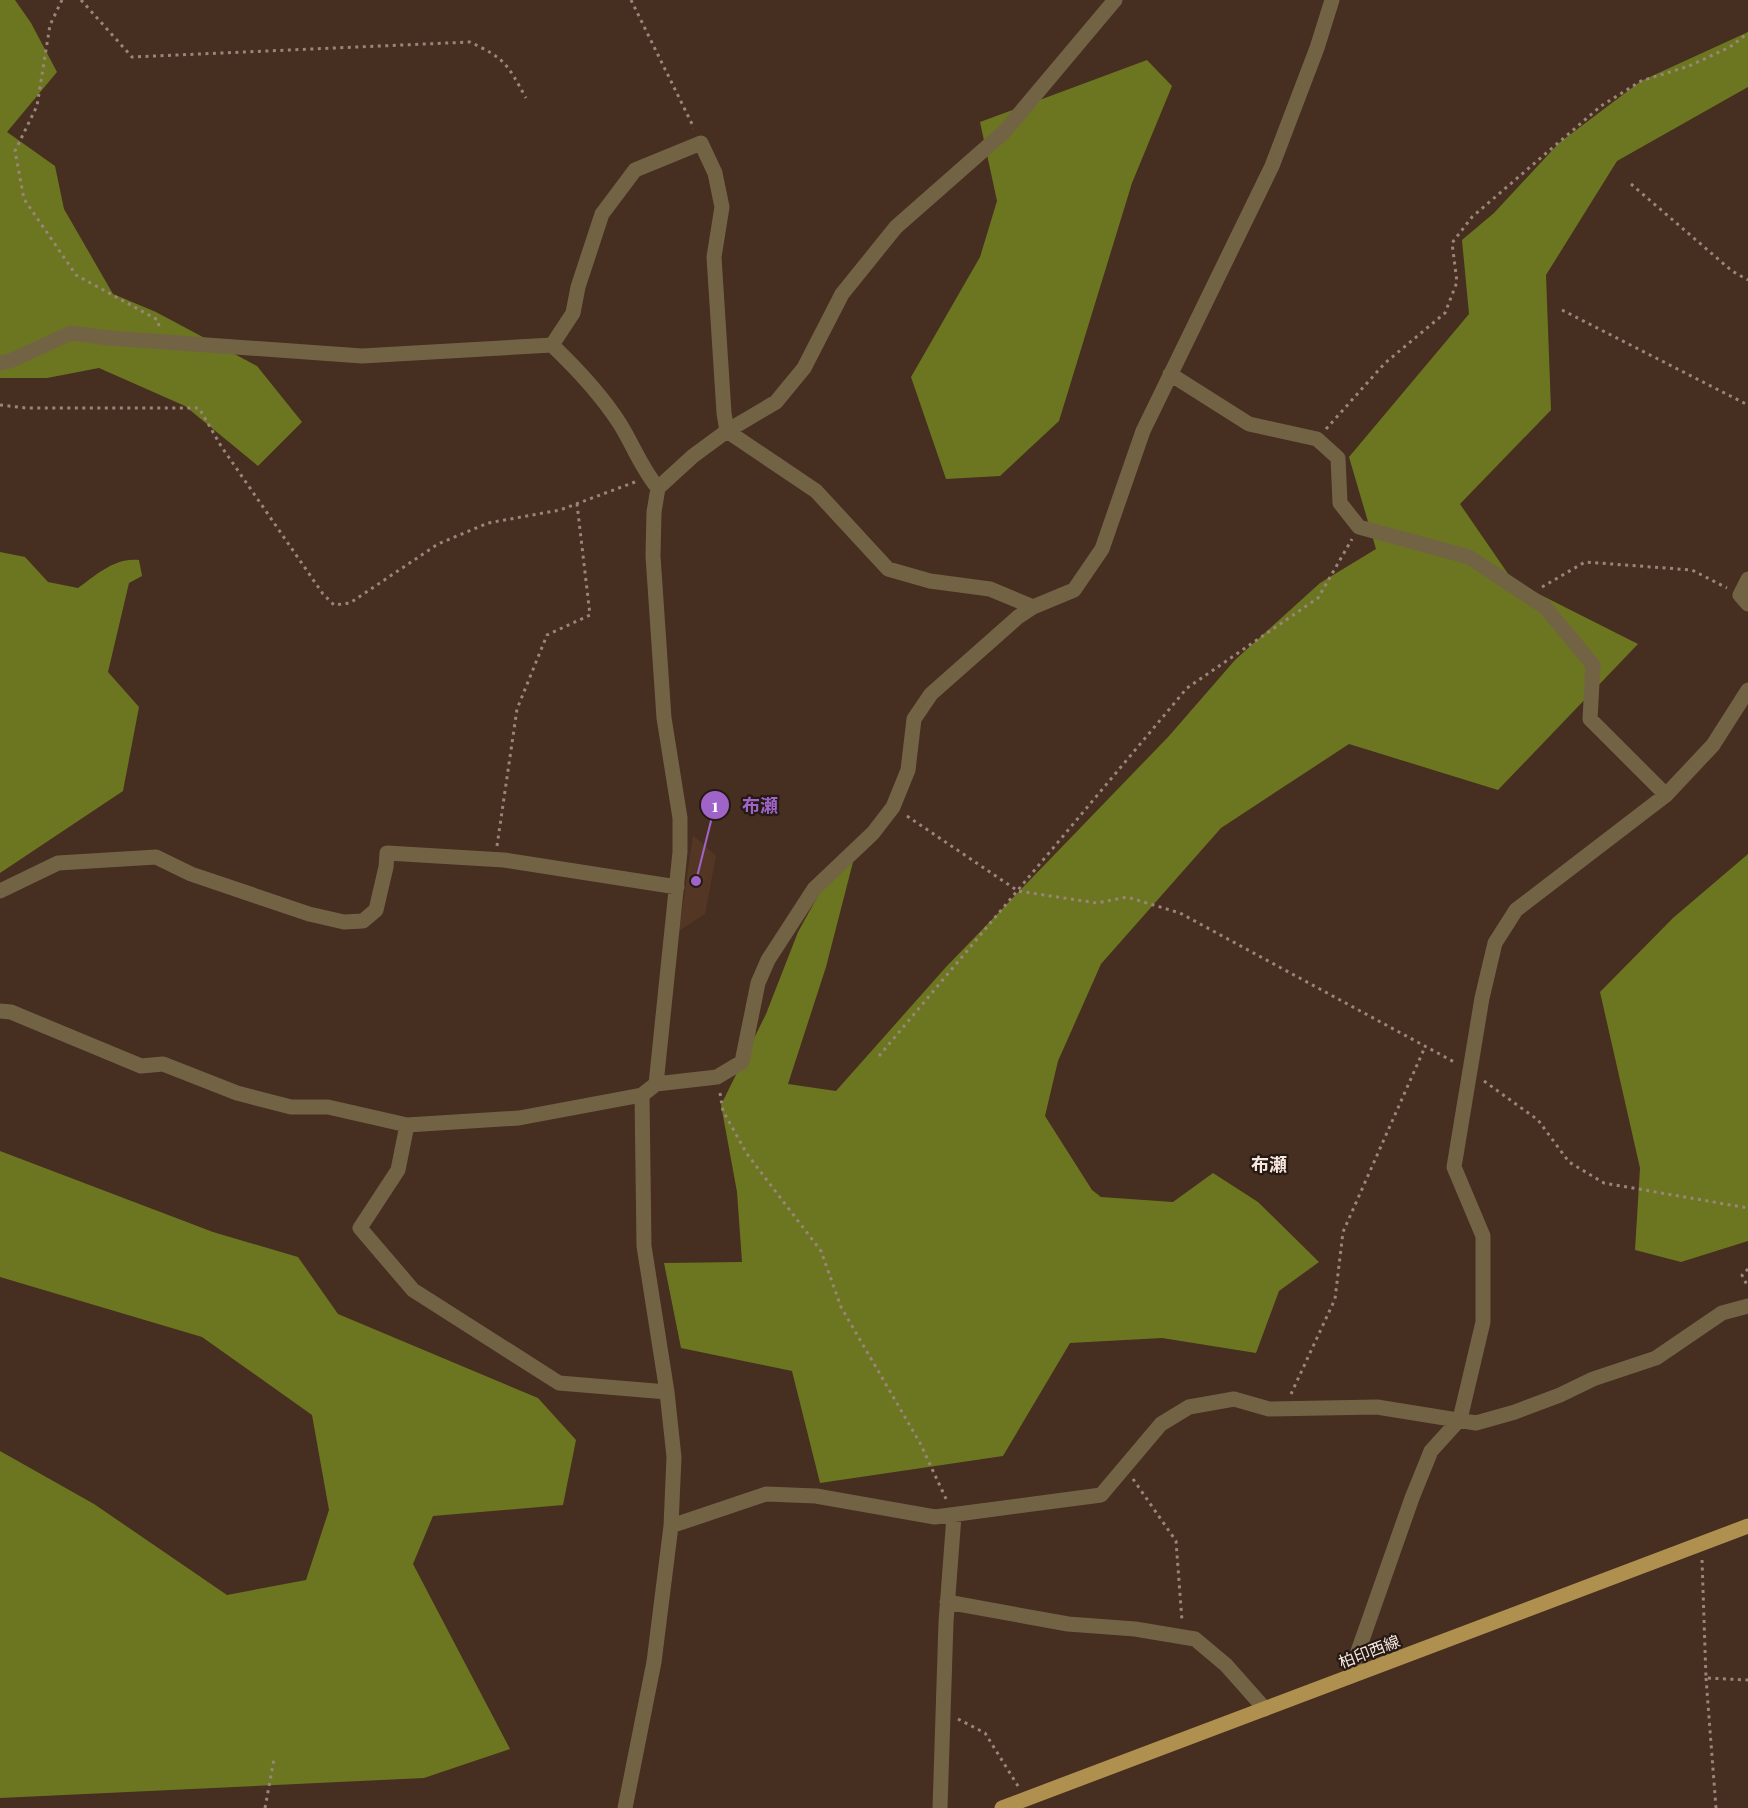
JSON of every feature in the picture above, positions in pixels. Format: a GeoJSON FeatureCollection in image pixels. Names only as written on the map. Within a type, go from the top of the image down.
{"type":"FeatureCollection","features":[{"type":"Feature","properties":{"kind":"main road","name":"柏印西線"},"geometry":{"type":"LineString","coordinates":[[1002,1808],[1748,1526]]}},
{"type":"Feature","properties":{"kind":"street"},"geometry":{"type":"LineString","coordinates":[[656,1084],[669,945],[677,887],[680,818],[664,718],[653,556],[654,512],[658,488],[693,456],[776,402],[804,368],[842,294],[896,227],[1004,132],[1115,0]]}},
{"type":"Feature","properties":{"kind":"street"},"geometry":{"type":"LineString","coordinates":[[0,1011],[11,1012],[141,1066],[163,1064],[237,1094],[291,1107],[328,1107],[407,1125],[519,1119],[642,1095],[656,1084],[717,1077],[742,1062],[758,983],[768,960],[814,889],[873,833],[893,807],[908,770],[914,719],[932,693],[1018,617],[1033,607],[1074,590],[1102,549],[1143,431],[1272,166],[1317,48],[1332,0]]}},
{"type":"Feature","properties":{"kind":"street"},"geometry":{"type":"LineString","coordinates":[[552,345],[573,313],[578,287],[602,214],[635,170],[701,143],[715,173],[722,207],[714,257],[727,432],[816,491],[888,569],[930,581],[990,589],[1033,607]]}},
{"type":"Feature","properties":{"kind":"street"},"geometry":{"type":"LineString","coordinates":[[0,363],[10,362],[71,333],[109,339],[163,340],[362,356],[552,345],[581,373],[619,423],[648,476],[658,488]]}},
{"type":"Feature","properties":{"kind":"street"},"geometry":{"type":"LineString","coordinates":[[1170,374],[1249,424],[1317,439],[1338,458],[1340,503],[1359,527],[1469,557],[1545,607],[1593,665],[1590,719],[1666,795]]}},
{"type":"Feature","properties":{"kind":"street"},"geometry":{"type":"LineString","coordinates":[[1744,599],[1748,579]]}},
{"type":"Feature","properties":{"kind":"street"},"geometry":{"type":"LineString","coordinates":[[1349,1677],[1412,1498],[1431,1451],[1460,1419],[1483,1322],[1483,1236],[1454,1167],[1495,943],[1516,910],[1666,795],[1713,745],[1748,690]]}},
{"type":"Feature","properties":{"kind":"street"},"geometry":{"type":"LineString","coordinates":[[0,891],[58,863],[156,857],[191,874],[309,914],[344,922],[363,921],[376,910],[387,853],[495,860],[677,887]]}},
{"type":"Feature","properties":{"kind":"street"},"geometry":{"type":"LineString","coordinates":[[625,1808],[654,1662],[671,1526],[674,1457],[667,1392],[644,1246],[642,1095]]}},
{"type":"Feature","properties":{"kind":"street"},"geometry":{"type":"LineString","coordinates":[[407,1125],[398,1170],[360,1228],[413,1290],[559,1383],[667,1392]]}},
{"type":"Feature","properties":{"kind":"street"},"geometry":{"type":"LineString","coordinates":[[671,1526],[766,1494],[816,1496],[935,1517],[1101,1495],[1161,1424],[1189,1407],[1234,1400],[1269,1409],[1377,1407],[1476,1423],[1515,1412],[1560,1395],[1593,1379],[1656,1358],[1722,1313],[1748,1306]]}},
{"type":"Feature","properties":{"kind":"street"},"geometry":{"type":"LineString","coordinates":[[940,1808],[947,1602],[954,1516]]}},
{"type":"Feature","properties":{"kind":"street"},"geometry":{"type":"LineString","coordinates":[[947,1602],[1068,1624],[1135,1629],[1195,1639],[1226,1665],[1265,1709]]}},
{"type":"Feature","properties":{"kind":"path"},"geometry":{"type":"LineString","coordinates":[[62,0],[50,25],[37,106],[15,151],[24,199],[75,275],[158,320],[163,340]]}},
{"type":"Feature","properties":{"kind":"path"},"geometry":{"type":"LineString","coordinates":[[81,0],[132,57],[470,42],[496,54],[509,68],[526,98]]}},
{"type":"Feature","properties":{"kind":"path"},"geometry":{"type":"LineString","coordinates":[[630,0],[701,143]]}},
{"type":"Feature","properties":{"kind":"path"},"geometry":{"type":"LineString","coordinates":[[1317,439],[1385,363],[1445,313],[1457,282],[1452,243],[1472,217],[1601,106],[1641,81],[1689,66],[1730,46],[1748,33]]}},
{"type":"Feature","properties":{"kind":"path"},"geometry":{"type":"LineString","coordinates":[[1630,184],[1732,271],[1748,280]]}},
{"type":"Feature","properties":{"kind":"path"},"geometry":{"type":"LineString","coordinates":[[1562,310],[1748,405]]}},
{"type":"Feature","properties":{"kind":"path"},"geometry":{"type":"LineString","coordinates":[[0,405],[26,408],[199,408],[221,446],[323,594],[334,605],[350,603],[438,544],[488,523],[560,510],[648,476]]}},
{"type":"Feature","properties":{"kind":"path"},"geometry":{"type":"LineString","coordinates":[[495,860],[517,709],[547,635],[590,615],[577,503]]}},
{"type":"Feature","properties":{"kind":"path"},"geometry":{"type":"LineString","coordinates":[[879,1056],[1187,688],[1318,598],[1359,527]]}},
{"type":"Feature","properties":{"kind":"path"},"geometry":{"type":"LineString","coordinates":[[1528,596],[1585,562],[1692,570],[1744,599]]}},
{"type":"Feature","properties":{"kind":"path"},"geometry":{"type":"LineString","coordinates":[[893,807],[1018,891],[1096,903],[1126,897],[1180,913],[1470,1070],[1538,1120],[1569,1162],[1604,1183],[1748,1208]]}},
{"type":"Feature","properties":{"kind":"path"},"geometry":{"type":"LineString","coordinates":[[1284,1409],[1335,1299],[1343,1232],[1426,1046]]}},
{"type":"Feature","properties":{"kind":"path"},"geometry":{"type":"LineString","coordinates":[[717,1077],[723,1111],[747,1155],[821,1251],[841,1307],[920,1443],[954,1516]]}},
{"type":"Feature","properties":{"kind":"path"},"geometry":{"type":"LineString","coordinates":[[1748,1269],[1742,1275],[1748,1287]]}},
{"type":"Feature","properties":{"kind":"path"},"geometry":{"type":"LineString","coordinates":[[1125,1467],[1176,1541],[1184,1637]]}},
{"type":"Feature","properties":{"kind":"path"},"geometry":{"type":"LineString","coordinates":[[1701,1545],[1706,1678],[1716,1808]]}},
{"type":"Feature","properties":{"kind":"path"},"geometry":{"type":"LineString","coordinates":[[1706,1678],[1748,1680]]}},
{"type":"Feature","properties":{"kind":"path"},"geometry":{"type":"LineString","coordinates":[[943,1712],[985,1733],[1026,1799]]}},
{"type":"Feature","properties":{"kind":"path"},"geometry":{"type":"LineString","coordinates":[[265,1808],[274,1759]]}},
{"type":"Feature","properties":{"kind":"shaded area"},"geometry":{"type":"Polygon","coordinates":[[[693,835],[716,856],[705,914],[679,931],[693,835]]]}},
{"type":"Feature","properties":{"kind":"green space"},"geometry":{"type":"Polygon","coordinates":[[[0,0],[15,0],[31,23],[57,72],[7,132],[55,166],[64,209],[113,294],[156,312],[257,366],[302,422],[258,466],[185,406],[99,368],[47,378],[0,378],[0,0]]]}},
{"type":"Feature","properties":{"kind":"green space"},"geometry":{"type":"Polygon","coordinates":[[[1748,32],[1748,87],[1617,161],[1546,275],[1551,410],[1460,504],[1513,581],[1638,644],[1498,790],[1349,744],[1221,828],[1101,964],[1058,1061],[1045,1116],[1092,1190],[1101,1197],[1173,1202],[1213,1173],[1258,1202],[1319,1262],[1279,1291],[1256,1353],[1162,1338],[1070,1343],[1003,1456],[820,1483],[792,1371],[681,1348],[664,1263],[742,1262],[737,1192],[721,1105],[766,1014],[798,932],[839,858],[853,862],[826,967],[788,1084],[836,1091],[946,967],[1169,736],[1235,660],[1320,583],[1376,549],[1349,457],[1469,314],[1462,240],[1494,213],[1559,143],[1641,81],[1748,32]]]}},
{"type":"Feature","properties":{"kind":"green space"},"geometry":{"type":"Polygon","coordinates":[[[1147,60],[1172,86],[1132,183],[1059,421],[1000,476],[946,479],[911,377],[980,257],[997,201],[980,122],[1147,60]]]}},
{"type":"Feature","properties":{"kind":"green space"},"geometry":{"type":"Polygon","coordinates":[[[0,552],[25,557],[48,582],[78,588],[106,568],[122,561],[139,560],[142,576],[129,583],[108,672],[139,707],[123,791],[0,873],[0,552]]]}},
{"type":"Feature","properties":{"kind":"green space"},"geometry":{"type":"Polygon","coordinates":[[[1748,854],[1748,1241],[1681,1262],[1635,1250],[1640,1168],[1600,992],[1673,918],[1748,854]]]}},
{"type":"Feature","properties":{"kind":"green space"},"geometry":{"type":"Polygon","coordinates":[[[0,1151],[213,1232],[298,1257],[338,1314],[538,1398],[576,1440],[563,1505],[433,1516],[413,1564],[510,1749],[424,1778],[0,1798],[0,1451],[94,1504],[227,1595],[306,1580],[329,1510],[312,1415],[202,1337],[0,1277],[0,1151]]]}},
{"type":"Feature","properties":{"kind":"place","name":"布瀬"},"geometry":{"type":"Point","coordinates":[696,881]}},
{"type":"Feature","properties":{"kind":"district","name":"布瀬"},"geometry":{"type":"Point","coordinates":[1269,1164]}}]}
